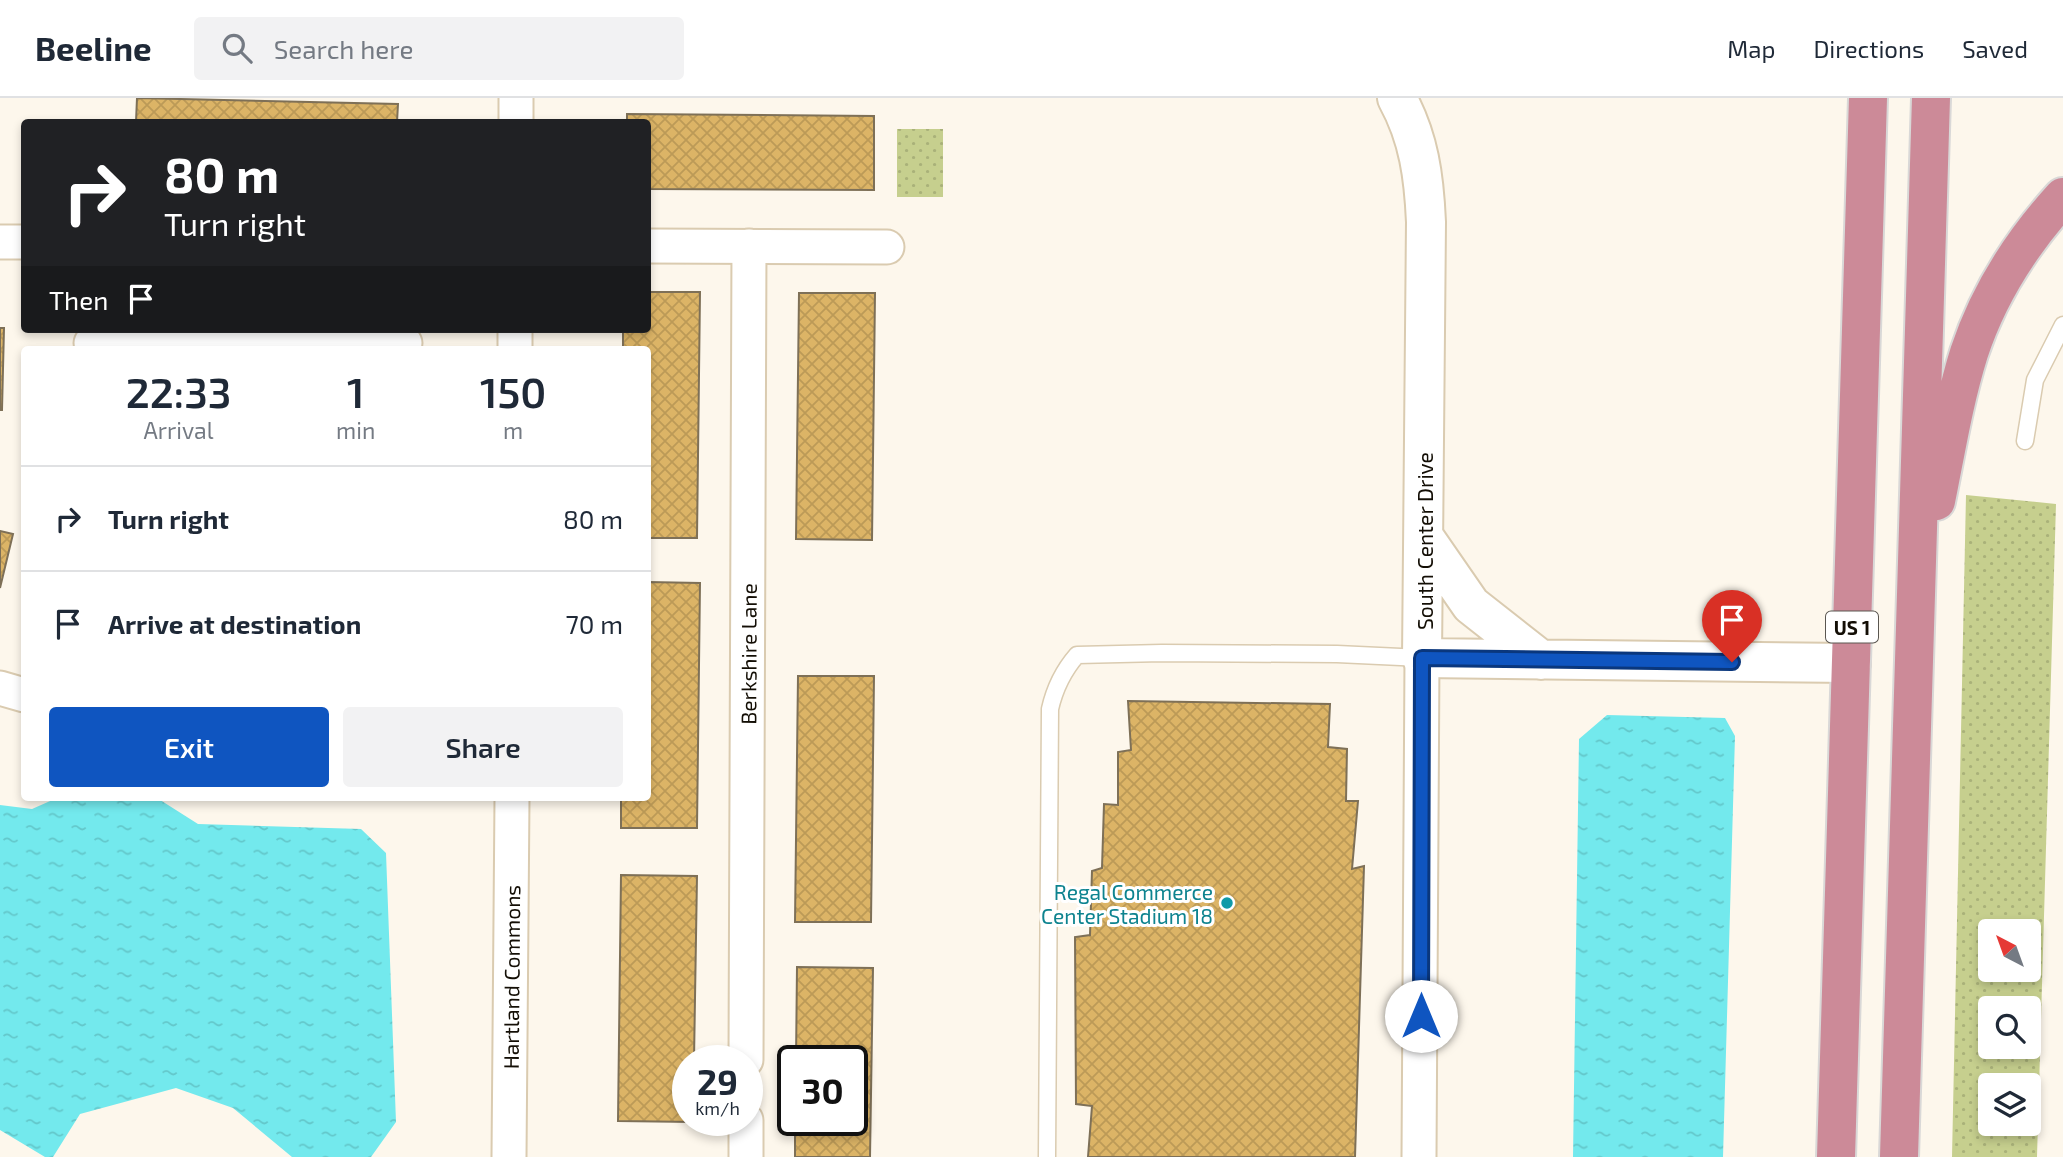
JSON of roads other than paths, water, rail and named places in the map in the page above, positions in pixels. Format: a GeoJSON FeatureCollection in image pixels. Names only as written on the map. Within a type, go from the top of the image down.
{"type":"FeatureCollection","features":[{"type":"Feature","properties":{"kind":"highway","name":"US 1"},"geometry":{"type":"LineString","coordinates":[[1836,1157],[1868,98]]}},
{"type":"Feature","properties":{"kind":"highway"},"geometry":{"type":"LineString","coordinates":[[1899,1157],[1931,98]]}},
{"type":"Feature","properties":{"kind":"highway"},"geometry":{"type":"LineString","coordinates":[[1915,603],[1954,414],[1970,352],[2007,270],[2031,235],[2063,197]]}},
{"type":"Feature","properties":{"kind":"street"},"geometry":{"type":"LineString","coordinates":[[516,98],[516,119]]}},
{"type":"Feature","properties":{"kind":"street","name":"South Center Drive"},"geometry":{"type":"LineString","coordinates":[[1397,98],[1417,144],[1424,181],[1426,222],[1419,1157]]}},
{"type":"Feature","properties":{"kind":"street"},"geometry":{"type":"LineString","coordinates":[[0,242],[21,242]]}},
{"type":"Feature","properties":{"kind":"street"},"geometry":{"type":"LineString","coordinates":[[651,246],[887,247]]}},
{"type":"Feature","properties":{"kind":"street","name":"Berkshire Lane"},"geometry":{"type":"LineString","coordinates":[[746,1045],[748,246]]}},
{"type":"Feature","properties":{"kind":"street"},"geometry":{"type":"LineString","coordinates":[[91,341],[405,343]]}},
{"type":"Feature","properties":{"kind":"street"},"geometry":{"type":"LineString","coordinates":[[1424,537],[1471,605],[1541,660]]}},
{"type":"Feature","properties":{"kind":"street"},"geometry":{"type":"LineString","coordinates":[[1422,658],[1851,663]]}},
{"type":"Feature","properties":{"kind":"street"},"geometry":{"type":"LineString","coordinates":[[0,688],[21,694]]}},
{"type":"Feature","properties":{"kind":"street","name":"Hartland Commons"},"geometry":{"type":"LineString","coordinates":[[509,1157],[512,801]]}},
{"type":"Feature","properties":{"kind":"street"},"geometry":{"type":"LineString","coordinates":[[746,1136],[746,1157]]}},
{"type":"Feature","properties":{"kind":"lane"},"geometry":{"type":"LineString","coordinates":[[2025,441],[2035,380],[2063,325]]}},
{"type":"Feature","properties":{"kind":"lane"},"geometry":{"type":"LineString","coordinates":[[1047,1157],[1050,709],[1060,679],[1068,666],[1077,655],[1162,653],[1422,658]]}},
{"type":"Feature","properties":{"kind":"water"},"geometry":{"type":"Polygon","coordinates":[[[1607,715],[1725,718],[1735,736],[1723,1157],[1573,1157],[1579,739],[1607,715]]]}},
{"type":"Feature","properties":{"kind":"water"},"geometry":{"type":"Polygon","coordinates":[[[50,801],[162,801],[198,824],[361,829],[386,853],[396,1122],[371,1157],[292,1157],[233,1108],[176,1088],[80,1114],[53,1157],[45,1157],[0,1130],[0,805],[32,809],[50,801]]]}},
{"type":"Feature","properties":{"kind":"place","name":"Regal Commerce Center Stadium 18"},"geometry":{"type":"Point","coordinates":[1227,903]}}]}
